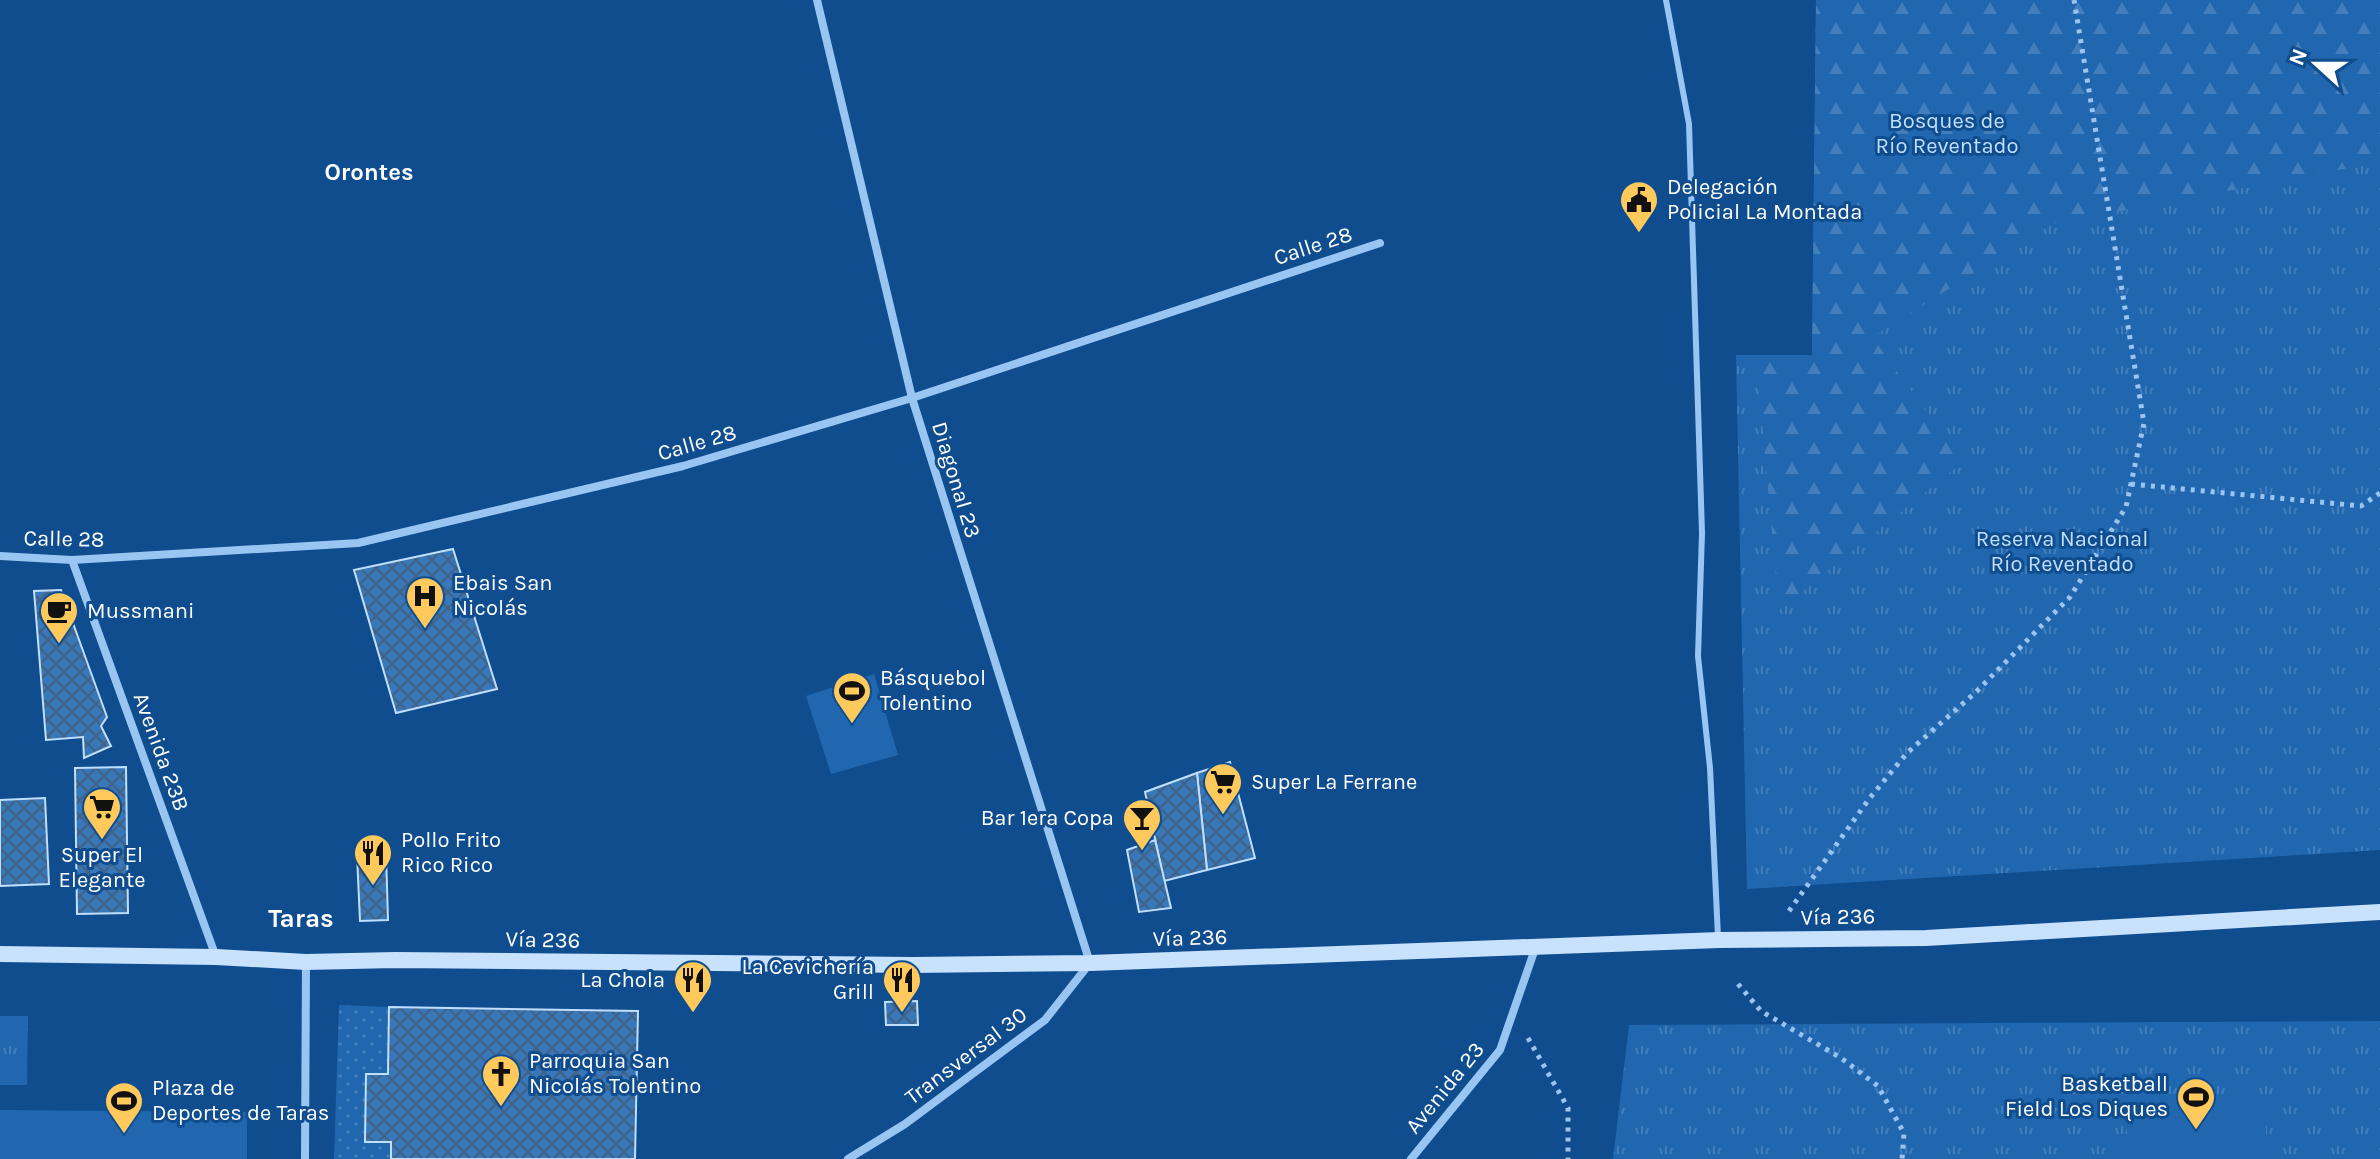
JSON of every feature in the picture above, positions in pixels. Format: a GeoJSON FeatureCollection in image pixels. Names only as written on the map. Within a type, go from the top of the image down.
{"type":"FeatureCollection","features":[{"type":"Feature","properties":{"kind":"main road","name":"Vía 236"},"geometry":{"type":"LineString","coordinates":[[0,954],[216,957],[306,962],[1090,963],[1719,940],[1926,938],[2380,912]]}},
{"type":"Feature","properties":{"kind":"street","name":"Diagonal 23"},"geometry":{"type":"LineString","coordinates":[[817,0],[912,398],[1090,963]]}},
{"type":"Feature","properties":{"kind":"street","name":"Calle 28"},"geometry":{"type":"LineString","coordinates":[[0,556],[72,560],[358,543],[683,466],[912,398],[1380,243]]}},
{"type":"Feature","properties":{"kind":"street","name":"Avenida 23B"},"geometry":{"type":"LineString","coordinates":[[72,560],[216,957]]}},
{"type":"Feature","properties":{"kind":"street","name":"Avenida 23"},"geometry":{"type":"LineString","coordinates":[[1411,1159],[1500,1050],[1536,946]]}},
{"type":"Feature","properties":{"kind":"street"},"geometry":{"type":"LineString","coordinates":[[305,1159],[306,962]]}},
{"type":"Feature","properties":{"kind":"street","name":"Transversal 30"},"geometry":{"type":"LineString","coordinates":[[848,1159],[905,1124],[1045,1020],[1090,963]]}},
{"type":"Feature","properties":{"kind":"lane"},"geometry":{"type":"LineString","coordinates":[[1666,0],[1689,124],[1702,533],[1698,656],[1710,768],[1719,940]]}},
{"type":"Feature","properties":{"kind":"path"},"geometry":{"type":"LineString","coordinates":[[1789,911],[1869,799],[1907,753],[1976,692],[2070,597],[2126,507],[2144,423],[2074,0]]}},
{"type":"Feature","properties":{"kind":"path"},"geometry":{"type":"LineString","coordinates":[[2131,484],[2361,506],[2380,493]]}},
{"type":"Feature","properties":{"kind":"path"},"geometry":{"type":"LineString","coordinates":[[1738,984],[1761,1011],[1841,1058],[1878,1086],[1904,1133],[1902,1159]]}},
{"type":"Feature","properties":{"kind":"path"},"geometry":{"type":"LineString","coordinates":[[1513,1013],[1568,1108],[1568,1159]]}},
{"type":"Feature","properties":{"kind":"green space","name":"Reserva Nacional Río Reventado"},"geometry":{"type":"Polygon","coordinates":[[[1816,0],[2380,0],[2380,850],[1747,889],[1736,355],[1812,355],[1816,0]]]}},
{"type":"Feature","properties":{"kind":"green space","name":"Bosques de Río Reventado"},"geometry":{"type":"Polygon","coordinates":[[[1816,0],[2380,0],[2380,162],[2052,224],[1872,337],[1963,462],[1779,610],[1756,355],[1812,355],[1816,0]]]}},
{"type":"Feature","properties":{"kind":"green space","name":"Básquebol Tolentino"},"geometry":{"type":"Polygon","coordinates":[[[874,674],[898,755],[831,774],[806,696],[874,674]]]}},
{"type":"Feature","properties":{"kind":"green space"},"geometry":{"type":"Polygon","coordinates":[[[339,1005],[389,1007],[388,1074],[366,1074],[366,1142],[391,1142],[391,1159],[334,1159],[339,1005]]]}},
{"type":"Feature","properties":{"kind":"green space"},"geometry":{"type":"Polygon","coordinates":[[[0,1016],[28,1016],[27,1085],[0,1085],[0,1016]]]}},
{"type":"Feature","properties":{"kind":"green space"},"geometry":{"type":"Polygon","coordinates":[[[2380,1021],[2380,1159],[1613,1159],[1629,1025],[2380,1021]]]}},
{"type":"Feature","properties":{"kind":"green space","name":"Basketball Field Los Diques"},"geometry":{"type":"Polygon","coordinates":[[[2266,1103],[2266,1159],[2127,1159],[2127,1104],[2266,1103]]]}},
{"type":"Feature","properties":{"kind":"green space","name":"Plaza de Deportes de Taras"},"geometry":{"type":"Polygon","coordinates":[[[0,1110],[247,1112],[247,1159],[0,1159],[0,1110]]]}},
{"type":"Feature","properties":{"kind":"building","name":"Ebais San Nicolás"},"geometry":{"type":"Polygon","coordinates":[[[453,549],[497,689],[396,713],[354,570],[453,549]]]}},
{"type":"Feature","properties":{"kind":"building","name":"Mussmani"},"geometry":{"type":"Polygon","coordinates":[[[61,590],[107,717],[101,726],[111,746],[84,758],[83,737],[46,740],[34,591],[61,590]]]}},
{"type":"Feature","properties":{"kind":"building","name":"Super La Ferrane"},"geometry":{"type":"Polygon","coordinates":[[[1230,762],[1255,858],[1207,870],[1197,773],[1230,762]]]}},
{"type":"Feature","properties":{"kind":"building","name":"Super El Elegante"},"geometry":{"type":"Polygon","coordinates":[[[126,767],[128,913],[77,914],[75,768],[126,767]]]}},
{"type":"Feature","properties":{"kind":"building"},"geometry":{"type":"Polygon","coordinates":[[[1197,773],[1207,870],[1164,881],[1145,792],[1197,773]]]}},
{"type":"Feature","properties":{"kind":"building"},"geometry":{"type":"Polygon","coordinates":[[[45,798],[49,884],[0,886],[0,800],[45,798]]]}},
{"type":"Feature","properties":{"kind":"building"},"geometry":{"type":"Polygon","coordinates":[[[1155,840],[1171,908],[1139,912],[1127,850],[1155,840]]]}},
{"type":"Feature","properties":{"kind":"building","name":"Pollo Frito Rico Rico"},"geometry":{"type":"Polygon","coordinates":[[[386,853],[388,920],[360,921],[357,855],[386,853]]]}},
{"type":"Feature","properties":{"kind":"building","name":"La Cevichería Grill"},"geometry":{"type":"Polygon","coordinates":[[[917,1001],[918,1025],[886,1025],[885,1002],[917,1001]]]}},
{"type":"Feature","properties":{"kind":"building","name":"Parroquia San Nicolás Tolentino"},"geometry":{"type":"Polygon","coordinates":[[[389,1007],[638,1011],[635,1159],[391,1159],[391,1142],[365,1142],[366,1074],[388,1074],[389,1007]]]}},
{"type":"Feature","properties":{"kind":"place","name":"Delegación Policial La Montada"},"geometry":{"type":"Point","coordinates":[1639,234]}},
{"type":"Feature","properties":{"kind":"place","name":"Ebais San Nicolás"},"geometry":{"type":"Point","coordinates":[425,630]}},
{"type":"Feature","properties":{"kind":"place","name":"Mussmani"},"geometry":{"type":"Point","coordinates":[59,645]}},
{"type":"Feature","properties":{"kind":"place","name":"Básquebol Tolentino"},"geometry":{"type":"Point","coordinates":[852,725]}},
{"type":"Feature","properties":{"kind":"place","name":"Super La Ferrane"},"geometry":{"type":"Point","coordinates":[1223,816]}},
{"type":"Feature","properties":{"kind":"place","name":"Super El Elegante"},"geometry":{"type":"Point","coordinates":[102,841]}},
{"type":"Feature","properties":{"kind":"place","name":"Bar 1era Copa"},"geometry":{"type":"Point","coordinates":[1142,852]}},
{"type":"Feature","properties":{"kind":"place","name":"Pollo Frito Rico Rico"},"geometry":{"type":"Point","coordinates":[373,887]}},
{"type":"Feature","properties":{"kind":"place","name":"La Chola"},"geometry":{"type":"Point","coordinates":[693,1014]}},
{"type":"Feature","properties":{"kind":"place","name":"La Cevichería Grill"},"geometry":{"type":"Point","coordinates":[902,1014]}},
{"type":"Feature","properties":{"kind":"place","name":"Parroquia San Nicolás Tolentino"},"geometry":{"type":"Point","coordinates":[501,1108]}},
{"type":"Feature","properties":{"kind":"place","name":"Basketball Field Los Diques"},"geometry":{"type":"Point","coordinates":[2196,1131]}},
{"type":"Feature","properties":{"kind":"place","name":"Plaza de Deportes de Taras"},"geometry":{"type":"Point","coordinates":[124,1135]}},
{"type":"Feature","properties":{"kind":"district","name":"Orontes"},"geometry":{"type":"Point","coordinates":[369,172]}},
{"type":"Feature","properties":{"kind":"district","name":"Taras"},"geometry":{"type":"Point","coordinates":[301,918]}}]}
